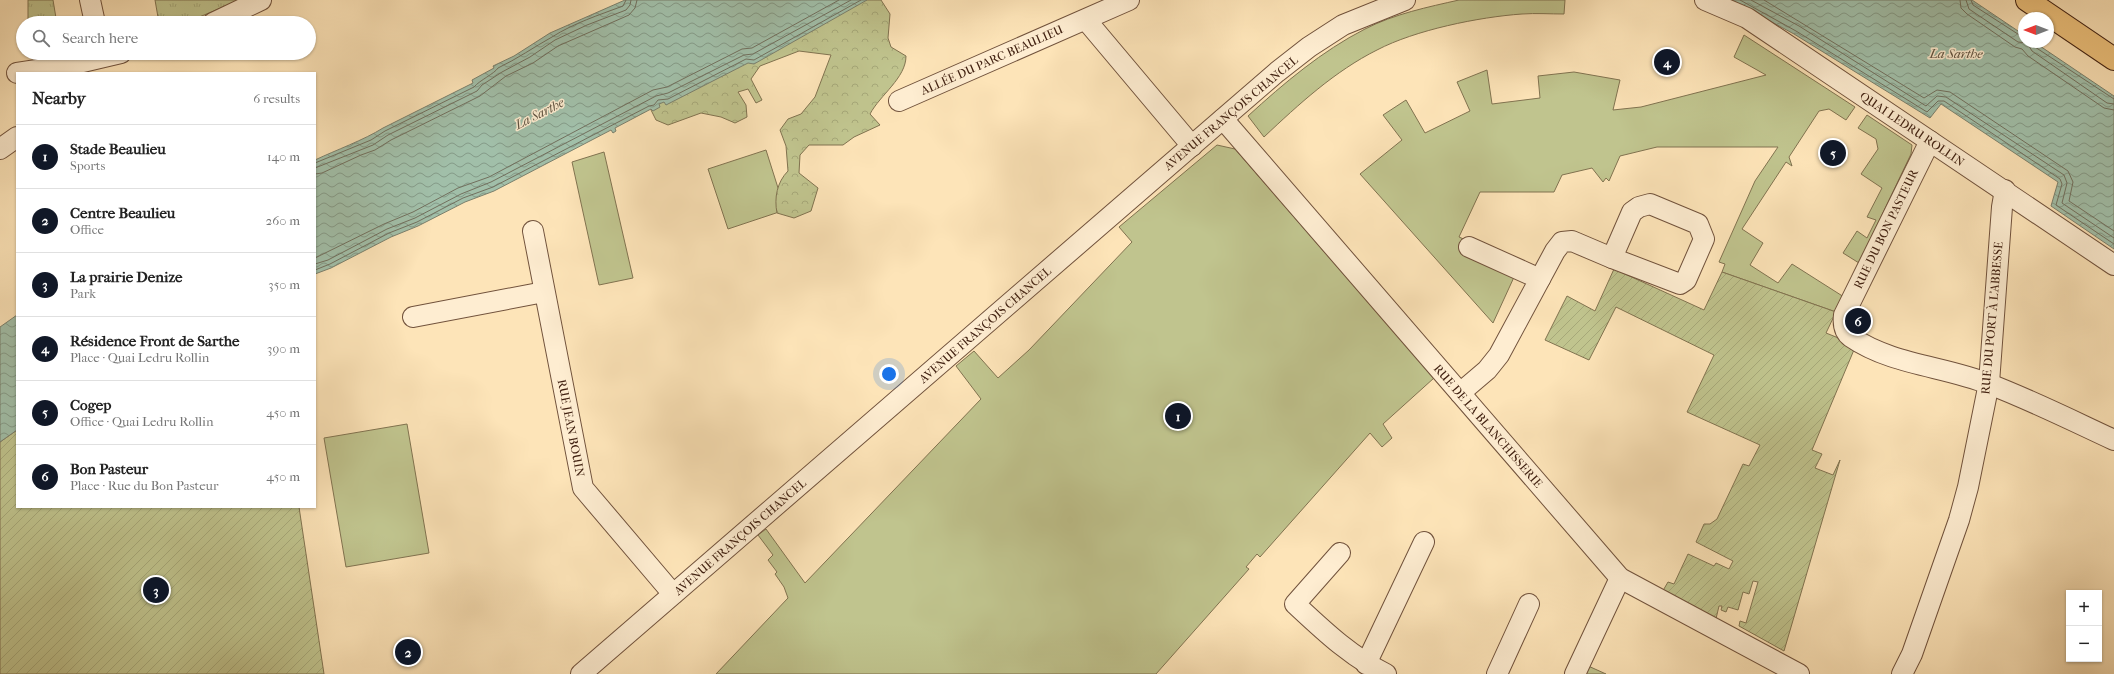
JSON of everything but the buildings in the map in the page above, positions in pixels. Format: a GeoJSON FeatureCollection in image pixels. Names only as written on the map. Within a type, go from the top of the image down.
{"type":"FeatureCollection","features":[{"type":"Feature","properties":{"kind":"main road"},"geometry":{"type":"LineString","coordinates":[[2028,0],[2114,59]]}},
{"type":"Feature","properties":{"kind":"street"},"geometry":{"type":"LineString","coordinates":[[90,0],[93,16]]}},
{"type":"Feature","properties":{"kind":"street"},"geometry":{"type":"LineString","coordinates":[[228,16],[261,0]]}},
{"type":"Feature","properties":{"kind":"street","name":"ALLÉE DU PARC BEAULIEU"},"geometry":{"type":"LineString","coordinates":[[899,101],[1129,0]]}},
{"type":"Feature","properties":{"kind":"street","name":"QUAI LEDRU ROLLIN"},"geometry":{"type":"LineString","coordinates":[[1705,0],[1747,18],[2005,190],[2114,265]]}},
{"type":"Feature","properties":{"kind":"street","name":"AVENUE FRANÇOIS CHANCEL"},"geometry":{"type":"LineString","coordinates":[[581,674],[1223,119],[1309,47],[1343,25],[1394,2]]}},
{"type":"Feature","properties":{"kind":"street"},"geometry":{"type":"LineString","coordinates":[[1086,20],[1192,146]]}},
{"type":"Feature","properties":{"kind":"street"},"geometry":{"type":"LineString","coordinates":[[30,72],[71,69],[91,60]]}},
{"type":"Feature","properties":{"kind":"street"},"geometry":{"type":"LineString","coordinates":[[0,76],[16,73]]}},
{"type":"Feature","properties":{"kind":"street","name":"RUE DE LA BLANCHISSERIE"},"geometry":{"type":"LineString","coordinates":[[1223,119],[1620,578],[1799,674]]}},
{"type":"Feature","properties":{"kind":"street"},"geometry":{"type":"LineString","coordinates":[[0,149],[16,138]]}},
{"type":"Feature","properties":{"kind":"street","name":"RUE DU BON PASTEUR"},"geometry":{"type":"LineString","coordinates":[[1930,141],[1844,315],[1843,323],[1850,336],[1888,356],[1989,383]]}},
{"type":"Feature","properties":{"kind":"street","name":"RUE DU PORT À L'ABBESSE"},"geometry":{"type":"LineString","coordinates":[[1902,674],[1912,654],[1959,520],[1968,486],[1989,383],[2002,207],[2005,190]]}},
{"type":"Feature","properties":{"kind":"street"},"geometry":{"type":"LineString","coordinates":[[1460,393],[1487,370],[1499,355],[1562,242],[1572,241],[1612,258],[1680,284],[1686,280],[1704,239],[1698,224],[1654,204],[1646,205],[1632,212],[1612,258]]}},
{"type":"Feature","properties":{"kind":"street","name":"RUE JEAN BOUIN"},"geometry":{"type":"LineString","coordinates":[[533,232],[582,488],[673,594]]}},
{"type":"Feature","properties":{"kind":"street"},"geometry":{"type":"LineString","coordinates":[[1469,247],[1540,279]]}},
{"type":"Feature","properties":{"kind":"street"},"geometry":{"type":"LineString","coordinates":[[413,317],[544,292]]}},
{"type":"Feature","properties":{"kind":"street"},"geometry":{"type":"LineString","coordinates":[[1989,383],[2114,440]]}},
{"type":"Feature","properties":{"kind":"street"},"geometry":{"type":"LineString","coordinates":[[1366,664],[1424,542]]}},
{"type":"Feature","properties":{"kind":"street"},"geometry":{"type":"LineString","coordinates":[[1340,553],[1295,604],[1339,646],[1366,664],[1386,674]]}},
{"type":"Feature","properties":{"kind":"street"},"geometry":{"type":"LineString","coordinates":[[1575,674],[1620,578]]}},
{"type":"Feature","properties":{"kind":"street"},"geometry":{"type":"LineString","coordinates":[[1497,674],[1529,604]]}},
{"type":"Feature","properties":{"kind":"green space"},"geometry":{"type":"Polygon","coordinates":[[[28,0],[53,0],[56,16],[28,16],[28,0]]]}},
{"type":"Feature","properties":{"kind":"green space"},"geometry":{"type":"Polygon","coordinates":[[[155,0],[240,0],[202,16],[158,16],[155,0]]]}},
{"type":"Feature","properties":{"kind":"green space"},"geometry":{"type":"Polygon","coordinates":[[[847,0],[881,0],[890,14],[888,38],[891,47],[906,56],[905,64],[902,72],[870,114],[880,125],[854,137],[843,145],[809,145],[800,155],[799,173],[818,188],[811,211],[794,218],[777,213],[777,190],[781,180],[788,171],[786,146],[780,130],[788,119],[801,114],[815,97],[831,55],[799,51],[760,66],[751,79],[762,100],[756,103],[748,89],[738,92],[746,105],[747,117],[735,123],[721,117],[701,113],[668,125],[656,120],[648,104],[847,0]]]}},
{"type":"Feature","properties":{"kind":"green space"},"geometry":{"type":"Polygon","coordinates":[[[1459,0],[1565,0],[1564,14],[1527,14],[1467,21],[1410,36],[1392,43],[1362,58],[1332,78],[1264,137],[1248,116],[1304,68],[1334,47],[1365,29],[1399,15],[1459,0]]]}},
{"type":"Feature","properties":{"kind":"green space"},"geometry":{"type":"Polygon","coordinates":[[[1744,35],[1855,107],[1846,120],[1829,109],[1819,111],[1789,157],[1792,166],[1786,162],[1742,229],[1763,243],[1750,265],[1778,283],[1792,264],[1844,297],[1836,312],[1722,272],[1725,264],[1719,262],[1755,181],[1778,147],[1657,147],[1620,156],[1609,181],[1606,178],[1603,182],[1592,168],[1562,175],[1554,192],[1480,192],[1459,237],[1520,264],[1493,323],[1360,174],[1402,140],[1383,115],[1406,100],[1425,133],[1470,111],[1457,82],[1487,70],[1492,104],[1540,98],[1538,76],[1574,72],[1620,80],[1613,110],[1641,107],[1766,75],[1734,57],[1744,35]]]}},
{"type":"Feature","properties":{"kind":"green space"},"geometry":{"type":"Polygon","coordinates":[[[1867,115],[1912,145],[1911,154],[1859,263],[1843,253],[1857,231],[1867,238],[1876,220],[1867,217],[1882,188],[1861,174],[1878,149],[1876,139],[1858,128],[1867,115]]]}},
{"type":"Feature","properties":{"kind":"green space"},"geometry":{"type":"Polygon","coordinates":[[[1217,145],[1235,149],[1434,378],[1383,424],[1392,438],[1382,447],[1370,433],[1260,557],[1257,554],[1246,567],[1249,569],[1156,674],[716,674],[788,598],[784,587],[775,574],[777,572],[768,560],[773,555],[758,535],[766,529],[805,583],[981,399],[956,366],[974,351],[998,378],[1029,350],[1132,242],[1119,227],[1217,145]]]}},
{"type":"Feature","properties":{"kind":"green space"},"geometry":{"type":"Polygon","coordinates":[[[766,150],[785,210],[728,229],[708,169],[766,150]]]}},
{"type":"Feature","properties":{"kind":"green space"},"geometry":{"type":"Polygon","coordinates":[[[604,152],[633,278],[599,285],[572,162],[604,152]]]}},
{"type":"Feature","properties":{"kind":"green space"},"geometry":{"type":"Polygon","coordinates":[[[1614,269],[1704,310],[1722,272],[1836,312],[1826,333],[1856,345],[1812,450],[1822,454],[1815,468],[1833,475],[1840,460],[1784,651],[1739,626],[1740,621],[1746,623],[1758,582],[1753,581],[1749,594],[1743,592],[1738,610],[1728,607],[1726,612],[1721,610],[1722,606],[1719,606],[1715,623],[1661,594],[1668,582],[1674,584],[1688,554],[1714,566],[1716,563],[1729,569],[1733,561],[1696,542],[1704,524],[1710,524],[1717,519],[1743,464],[1749,466],[1760,445],[1687,412],[1714,355],[1616,307],[1589,360],[1545,340],[1567,296],[1595,311],[1614,269]]]}},
{"type":"Feature","properties":{"kind":"green space"},"geometry":{"type":"Polygon","coordinates":[[[407,424],[429,553],[346,567],[324,438],[407,424]]]}},
{"type":"Feature","properties":{"kind":"green space"},"geometry":{"type":"Polygon","coordinates":[[[16,431],[16,508],[299,508],[324,674],[0,674],[0,442],[16,431]]]}},
{"type":"Feature","properties":{"kind":"green space"},"geometry":{"type":"Polygon","coordinates":[[[1586,665],[1606,674],[1582,674],[1586,665]]]}},
{"type":"Feature","properties":{"kind":"water"},"geometry":{"type":"Polygon","coordinates":[[[625,0],[867,0],[754,64],[748,63],[666,105],[664,102],[659,104],[660,107],[653,111],[651,109],[615,128],[616,131],[613,133],[611,130],[494,191],[465,202],[418,226],[391,237],[331,268],[316,274],[316,160],[367,137],[473,83],[472,80],[494,68],[493,66],[514,56],[550,33],[625,0]]]}},
{"type":"Feature","properties":{"kind":"water","name":"La Sarthe"},"geometry":{"type":"Polygon","coordinates":[[[1731,0],[1972,0],[2018,31],[2018,48],[2043,48],[2114,96],[2114,249],[2051,206],[2058,182],[1941,104],[1930,118],[1794,34],[1731,0]]]}},
{"type":"Feature","properties":{"kind":"water"},"geometry":{"type":"Polygon","coordinates":[[[16,316],[16,431],[0,442],[0,327],[16,316]]]}},
{"type":"Feature","properties":{"kind":"place","name":"Résidence Front de Sarthe"},"geometry":{"type":"Point","coordinates":[1667,62]}},
{"type":"Feature","properties":{"kind":"place","name":"Cogep"},"geometry":{"type":"Point","coordinates":[1833,153]}},
{"type":"Feature","properties":{"kind":"place","name":"Bon Pasteur"},"geometry":{"type":"Point","coordinates":[1858,321]}},
{"type":"Feature","properties":{"kind":"place","name":"Stade Beaulieu"},"geometry":{"type":"Point","coordinates":[1178,416]}},
{"type":"Feature","properties":{"kind":"place","name":"La prairie Denize"},"geometry":{"type":"Point","coordinates":[156,590]}},
{"type":"Feature","properties":{"kind":"place","name":"Centre Beaulieu"},"geometry":{"type":"Point","coordinates":[408,652]}}]}
